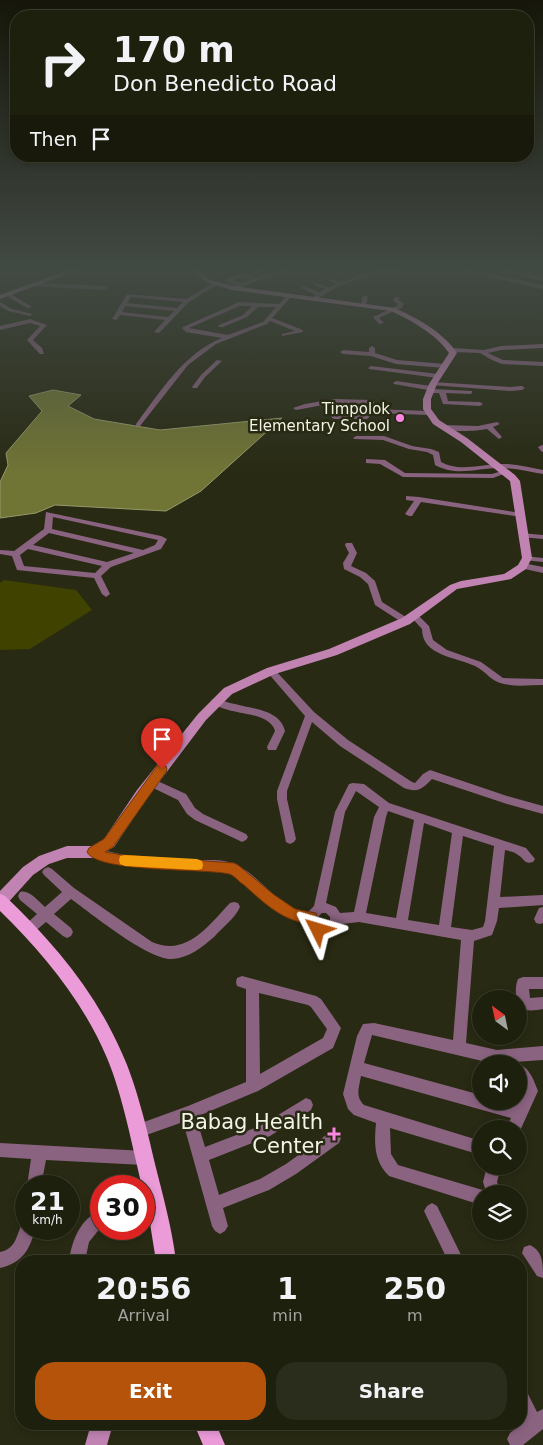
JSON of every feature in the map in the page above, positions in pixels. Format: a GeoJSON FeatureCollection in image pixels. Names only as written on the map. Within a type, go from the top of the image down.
{"type":"FeatureCollection","features":[{"type":"Feature","properties":{"kind":"main road"},"geometry":{"type":"LineString","coordinates":[[0,901],[29,929],[71,978],[98,1022],[115,1056],[138,1131],[146,1175]]}},
{"type":"Feature","properties":{"kind":"main road"},"geometry":{"type":"LineString","coordinates":[[155,1225],[164,1255]]}},
{"type":"Feature","properties":{"kind":"main road"},"geometry":{"type":"LineString","coordinates":[[208,1430],[214,1445]]}},
{"type":"Feature","properties":{"kind":"street"},"geometry":{"type":"LineString","coordinates":[[32,337],[30,340],[40,348],[42,353]]}},
{"type":"Feature","properties":{"kind":"street"},"geometry":{"type":"LineString","coordinates":[[138,425],[179,372],[190,361],[214,343],[227,337]]}},
{"type":"Feature","properties":{"kind":"street"},"geometry":{"type":"LineString","coordinates":[[436,337],[452,350],[485,352],[501,348],[543,346]]}},
{"type":"Feature","properties":{"kind":"street"},"geometry":{"type":"LineString","coordinates":[[452,350],[450,360],[431,387],[427,399],[429,414],[436,422],[515,481],[524,535],[525,562]]}},
{"type":"Feature","properties":{"kind":"street"},"geometry":{"type":"LineString","coordinates":[[343,352],[372,351],[396,362],[445,366]]}},
{"type":"Feature","properties":{"kind":"street"},"geometry":{"type":"LineString","coordinates":[[485,352],[498,361],[543,364]]}},
{"type":"Feature","properties":{"kind":"street"},"geometry":{"type":"LineString","coordinates":[[190,361],[197,363]]}},
{"type":"Feature","properties":{"kind":"street"},"geometry":{"type":"LineString","coordinates":[[195,387],[219,361]]}},
{"type":"Feature","properties":{"kind":"street"},"geometry":{"type":"LineString","coordinates":[[205,365],[212,367]]}},
{"type":"Feature","properties":{"kind":"street"},"geometry":{"type":"LineString","coordinates":[[371,368],[438,376]]}},
{"type":"Feature","properties":{"kind":"street"},"geometry":{"type":"LineString","coordinates":[[396,383],[431,387],[522,388]]}},
{"type":"Feature","properties":{"kind":"street"},"geometry":{"type":"LineString","coordinates":[[431,387],[442,392],[467,392],[466,403]]}},
{"type":"Feature","properties":{"kind":"street"},"geometry":{"type":"LineString","coordinates":[[442,392],[445,403],[480,404]]}},
{"type":"Feature","properties":{"kind":"street"},"geometry":{"type":"LineString","coordinates":[[296,408],[316,402],[371,402],[371,411],[367,417],[334,417]]}},
{"type":"Feature","properties":{"kind":"street"},"geometry":{"type":"LineString","coordinates":[[371,411],[429,414]]}},
{"type":"Feature","properties":{"kind":"street"},"geometry":{"type":"LineString","coordinates":[[444,427],[494,426],[499,437]]}},
{"type":"Feature","properties":{"kind":"street"},"geometry":{"type":"LineString","coordinates":[[356,438],[384,438],[411,448],[429,450],[436,454],[438,463],[454,470],[501,469],[543,472]]}},
{"type":"Feature","properties":{"kind":"street"},"geometry":{"type":"LineString","coordinates":[[369,461],[382,462],[403,476],[493,476],[501,469]]}},
{"type":"Feature","properties":{"kind":"street"},"geometry":{"type":"LineString","coordinates":[[409,498],[521,515]]}},
{"type":"Feature","properties":{"kind":"street"},"geometry":{"type":"LineString","coordinates":[[409,514],[419,500]]}},
{"type":"Feature","properties":{"kind":"street"},"geometry":{"type":"LineString","coordinates":[[0,552],[16,554],[28,546],[48,530],[49,514],[163,539],[158,547],[108,564],[97,576]]}},
{"type":"Feature","properties":{"kind":"street"},"geometry":{"type":"LineString","coordinates":[[48,530],[142,552]]}},
{"type":"Feature","properties":{"kind":"street"},"geometry":{"type":"LineString","coordinates":[[524,535],[543,537]]}},
{"type":"Feature","properties":{"kind":"street"},"geometry":{"type":"LineString","coordinates":[[349,545],[353,553],[347,563],[347,567],[363,575],[372,583],[378,603],[426,628],[424,634],[426,640],[441,650],[480,665],[502,681],[543,682]]}},
{"type":"Feature","properties":{"kind":"street"},"geometry":{"type":"LineString","coordinates":[[28,546],[108,564]]}},
{"type":"Feature","properties":{"kind":"street"},"geometry":{"type":"LineString","coordinates":[[16,554],[20,568],[97,576]]}},
{"type":"Feature","properties":{"kind":"street"},"geometry":{"type":"LineString","coordinates":[[94,852],[108,843],[151,782],[216,701],[228,691],[270,671],[333,652],[410,619],[453,587],[504,578],[514,574],[525,562],[543,560]]}},
{"type":"Feature","properties":{"kind":"street"},"geometry":{"type":"LineString","coordinates":[[525,562],[543,570]]}},
{"type":"Feature","properties":{"kind":"street"},"geometry":{"type":"LineString","coordinates":[[97,576],[106,594]]}},
{"type":"Feature","properties":{"kind":"street"},"geometry":{"type":"LineString","coordinates":[[270,671],[310,715],[344,743],[414,788],[418,787],[430,774],[543,810]]}},
{"type":"Feature","properties":{"kind":"street"},"geometry":{"type":"LineString","coordinates":[[216,701],[229,707],[255,712],[270,718],[280,728],[280,732],[272,747]]}},
{"type":"Feature","properties":{"kind":"street"},"geometry":{"type":"LineString","coordinates":[[290,839],[282,790],[310,715]]}},
{"type":"Feature","properties":{"kind":"street"},"geometry":{"type":"LineString","coordinates":[[151,782],[182,797],[191,811],[199,817],[242,837]]}},
{"type":"Feature","properties":{"kind":"street"},"geometry":{"type":"LineString","coordinates":[[337,919],[334,928],[324,932],[313,926],[340,812],[354,787],[360,787],[385,806],[522,851],[529,858]]}},
{"type":"Feature","properties":{"kind":"street"},"geometry":{"type":"LineString","coordinates":[[359,917],[380,817],[385,806]]}},
{"type":"Feature","properties":{"kind":"street"},"geometry":{"type":"LineString","coordinates":[[401,924],[420,817]]}},
{"type":"Feature","properties":{"kind":"street"},"geometry":{"type":"LineString","coordinates":[[444,931],[458,830]]}},
{"type":"Feature","properties":{"kind":"street"},"geometry":{"type":"LineString","coordinates":[[337,919],[359,917],[468,935],[481,934],[488,930],[500,844]]}},
{"type":"Feature","properties":{"kind":"street"},"geometry":{"type":"LineString","coordinates":[[0,901],[28,871],[44,860],[67,852],[94,852],[101,856],[122,860],[234,869],[268,898],[292,915],[329,910],[337,919]]}},
{"type":"Feature","properties":{"kind":"street"},"geometry":{"type":"LineString","coordinates":[[48,872],[70,892],[148,946],[162,952],[172,953],[181,951],[193,945],[234,907]]}},
{"type":"Feature","properties":{"kind":"street"},"geometry":{"type":"LineString","coordinates":[[29,929],[70,892]]}},
{"type":"Feature","properties":{"kind":"street"},"geometry":{"type":"LineString","coordinates":[[24,896],[68,932]]}},
{"type":"Feature","properties":{"kind":"street"},"geometry":{"type":"LineString","coordinates":[[493,903],[543,900]]}},
{"type":"Feature","properties":{"kind":"street"},"geometry":{"type":"LineString","coordinates":[[459,1050],[468,935]]}},
{"type":"Feature","properties":{"kind":"street"},"geometry":{"type":"LineString","coordinates":[[543,982],[523,983],[522,988],[524,1002],[527,1004],[543,1003]]}},
{"type":"Feature","properties":{"kind":"street"},"geometry":{"type":"LineString","coordinates":[[138,1131],[253,1086],[328,1043],[334,1028],[312,1000],[248,984],[252,1028],[253,1086]]}},
{"type":"Feature","properties":{"kind":"street"},"geometry":{"type":"LineString","coordinates":[[472,1145],[383,1120],[359,1110],[353,1104],[350,1094],[364,1036],[368,1029],[479,1055]]}},
{"type":"Feature","properties":{"kind":"street"},"geometry":{"type":"LineString","coordinates":[[527,1056],[543,1053]]}},
{"type":"Feature","properties":{"kind":"street"},"geometry":{"type":"LineString","coordinates":[[357,1068],[520,1113]]}},
{"type":"Feature","properties":{"kind":"street"},"geometry":{"type":"LineString","coordinates":[[527,1082],[531,1091],[527,1099]]}},
{"type":"Feature","properties":{"kind":"street"},"geometry":{"type":"LineString","coordinates":[[201,1156],[265,1131],[306,1105]]}},
{"type":"Feature","properties":{"kind":"street"},"geometry":{"type":"LineString","coordinates":[[517,1120],[522,1110]]}},
{"type":"Feature","properties":{"kind":"street"},"geometry":{"type":"LineString","coordinates":[[188,1113],[220,1226]]}},
{"type":"Feature","properties":{"kind":"street"},"geometry":{"type":"LineString","coordinates":[[383,1120],[382,1141],[384,1159],[388,1166],[394,1171],[472,1194]]}},
{"type":"Feature","properties":{"kind":"street"},"geometry":{"type":"LineString","coordinates":[[214,1204],[264,1185],[291,1169],[334,1138]]}},
{"type":"Feature","properties":{"kind":"street"},"geometry":{"type":"LineString","coordinates":[[0,1150],[144,1158]]}},
{"type":"Feature","properties":{"kind":"street"},"geometry":{"type":"LineString","coordinates":[[36,1175],[40,1152]]}},
{"type":"Feature","properties":{"kind":"street"},"geometry":{"type":"LineString","coordinates":[[432,1211],[453,1255]]}},
{"type":"Feature","properties":{"kind":"street"},"geometry":{"type":"LineString","coordinates":[[78,1255],[79,1247],[86,1232],[90,1228]]}},
{"type":"Feature","properties":{"kind":"street"},"geometry":{"type":"LineString","coordinates":[[0,1260],[17,1253],[25,1240]]}},
{"type":"Feature","properties":{"kind":"street"},"geometry":{"type":"LineString","coordinates":[[530,1253],[543,1270]]}},
{"type":"Feature","properties":{"kind":"street"},"geometry":{"type":"LineString","coordinates":[[516,1439],[538,1421],[527,1406]]}},
{"type":"Feature","properties":{"kind":"street"},"geometry":{"type":"LineString","coordinates":[[96,1445],[100,1430]]}},
{"type":"Feature","properties":{"kind":"shaded area"},"geometry":{"type":"Polygon","coordinates":[[[53,390],[81,395],[68,406],[94,419],[160,430],[282,418],[201,491],[166,511],[55,505],[36,513],[0,518],[0,482],[8,465],[6,453],[42,411],[29,396],[53,390]]]}},
{"type":"Feature","properties":{"kind":"shaded area"},"geometry":{"type":"Polygon","coordinates":[[[4,580],[76,590],[92,610],[30,649],[0,650],[0,583],[4,580]]]}},
{"type":"Feature","properties":{"kind":"slow traffic"},"geometry":{"type":"LineString","coordinates":[[125,860],[197,865]]}},
{"type":"Feature","properties":{"kind":"place","name":"Timpolok Elementary School"},"geometry":{"type":"Point","coordinates":[400,418]}},
{"type":"Feature","properties":{"kind":"place","name":"Babag Health Center"},"geometry":{"type":"Point","coordinates":[334,1134]}},
{"type":"Feature","properties":{"kind":"route"},"geometry":{"type":"LineString","coordinates":[[162,769],[142,794],[119,830],[108,843],[94,852],[101,856],[122,860],[224,866],[234,869],[268,898],[292,915],[311,918],[314,928],[318,930]]}}]}
